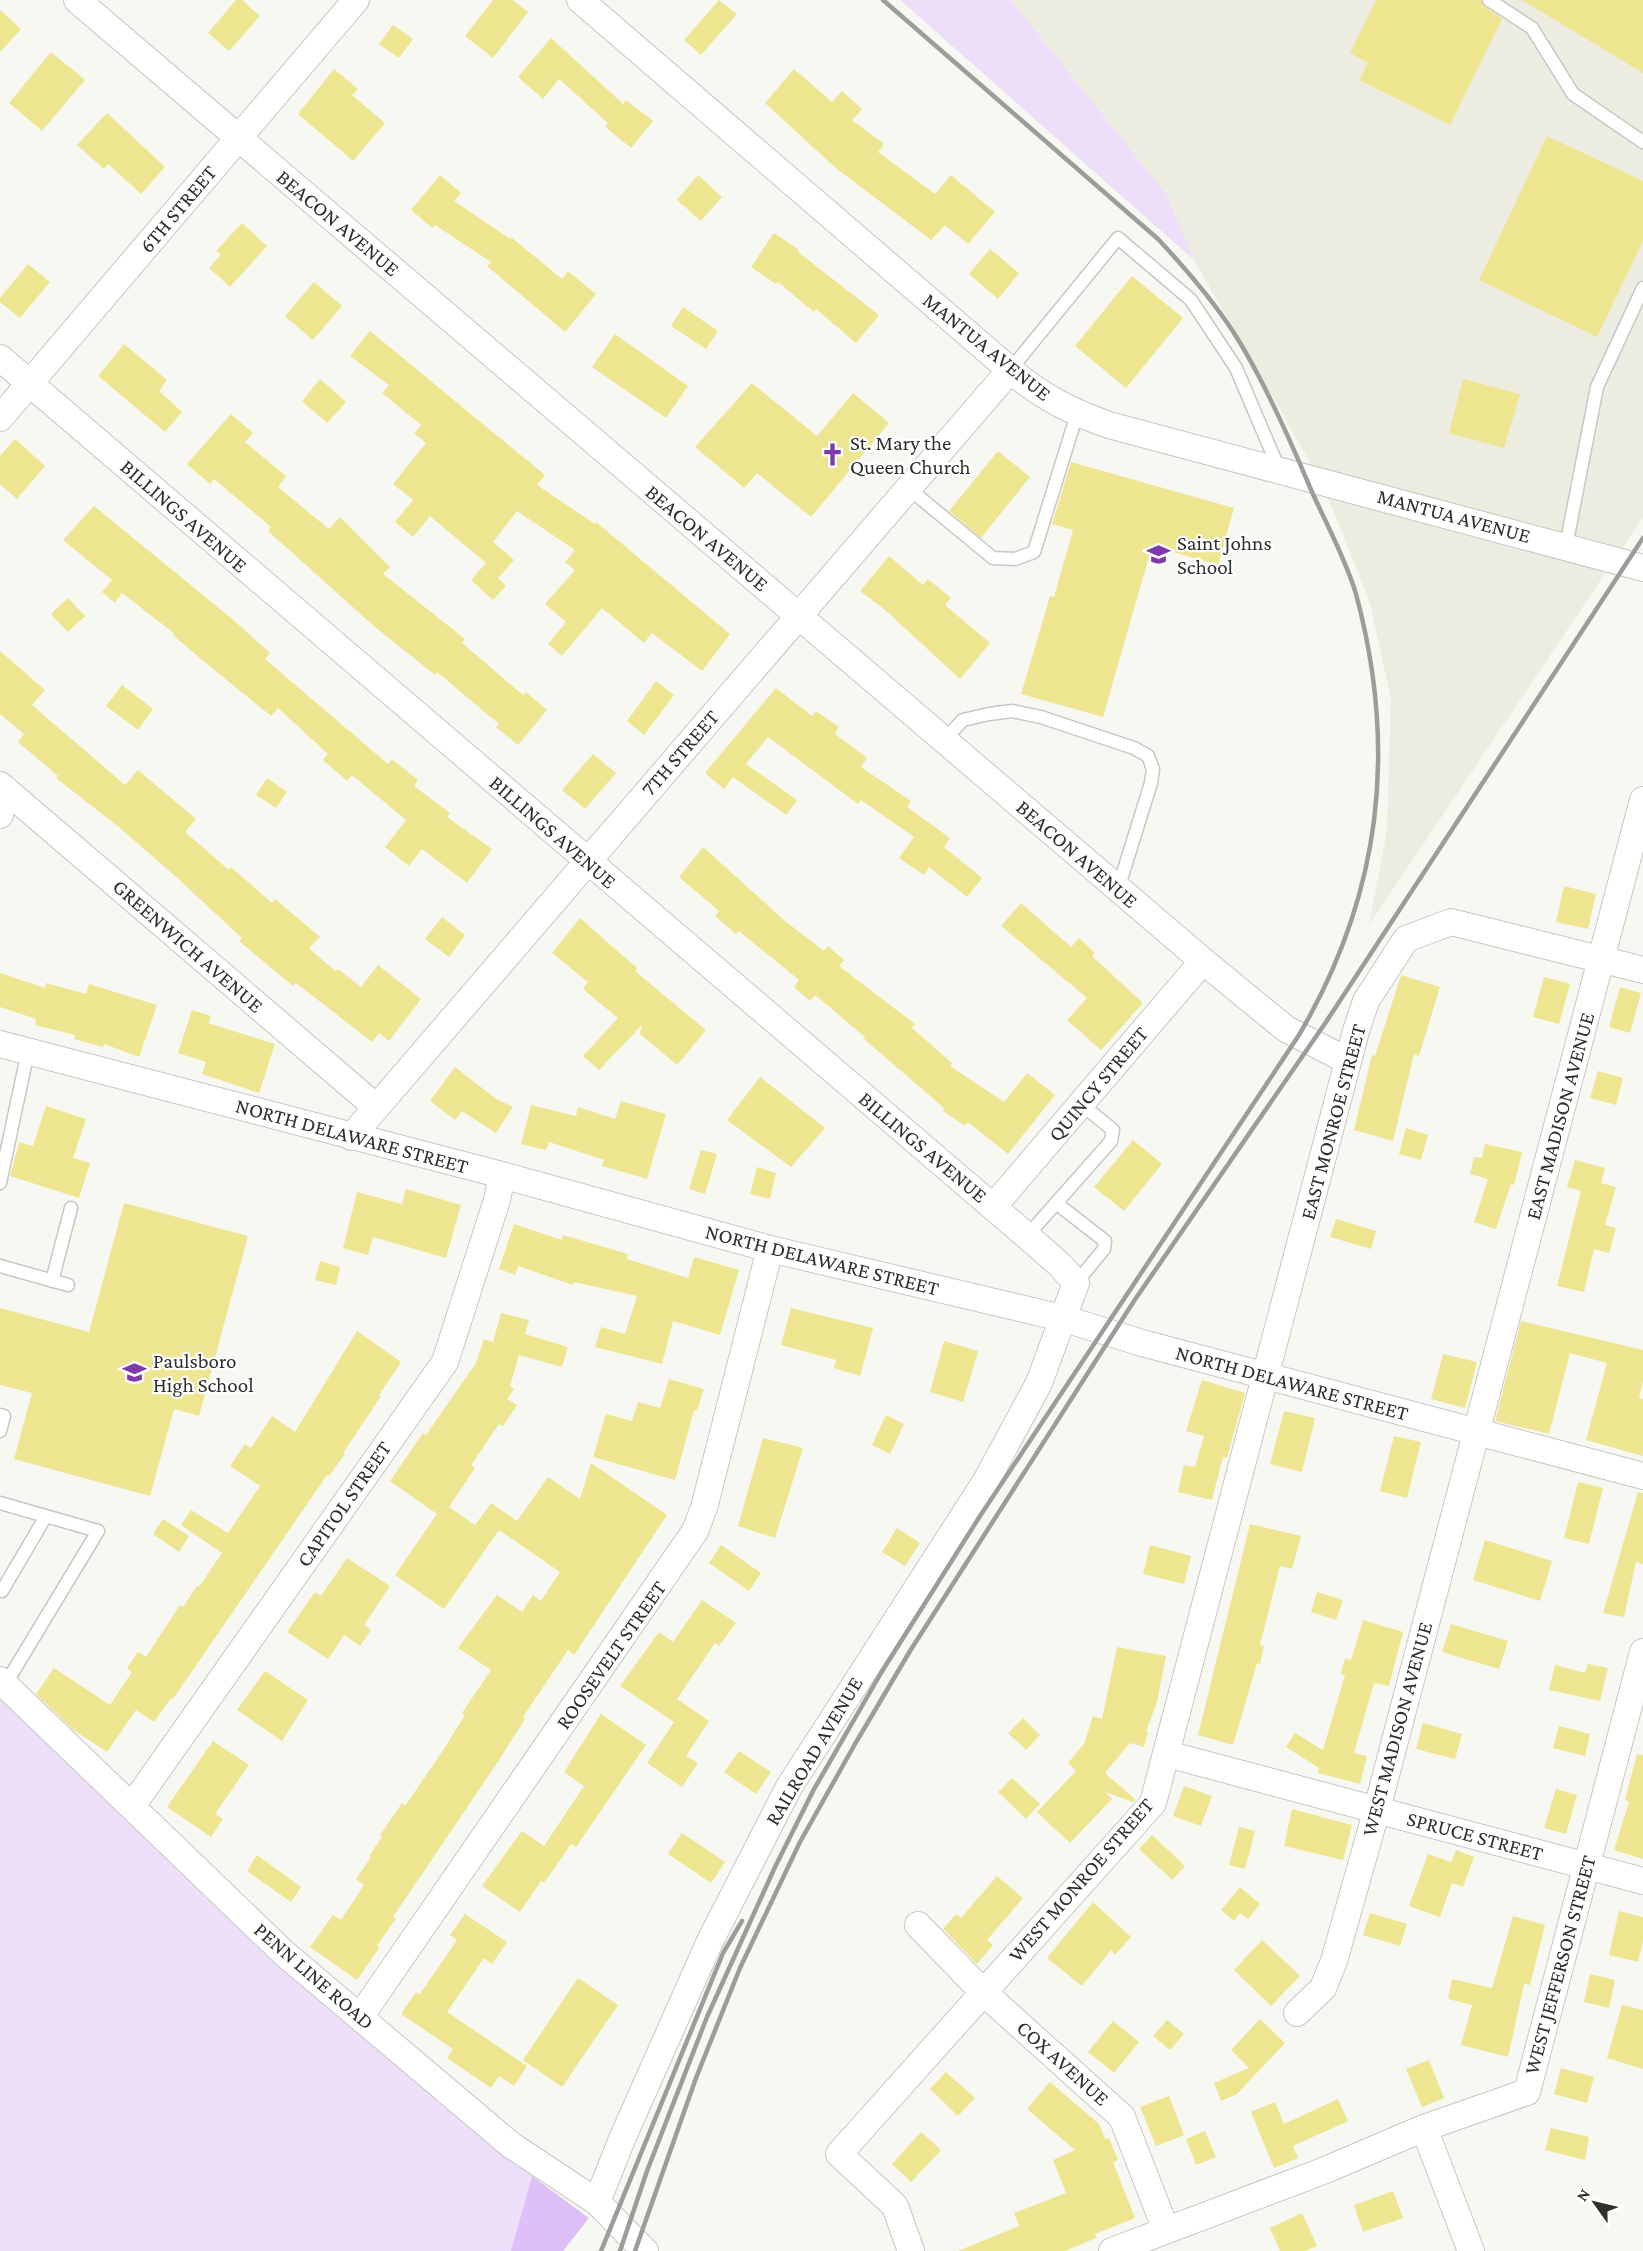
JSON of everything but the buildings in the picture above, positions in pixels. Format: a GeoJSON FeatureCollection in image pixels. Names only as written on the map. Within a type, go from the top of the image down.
{"type":"FeatureCollection","features":[{"type":"Feature","properties":{"kind":"street","name":"BEACON AVENUE"},"geometry":{"type":"LineString","coordinates":[[77,0],[1203,961],[1287,1029],[1348,1061]]}},
{"type":"Feature","properties":{"kind":"street","name":"6TH STREET"},"geometry":{"type":"LineString","coordinates":[[0,418],[356,0]]}},
{"type":"Feature","properties":{"kind":"street","name":"MANTUA AVENUE"},"geometry":{"type":"LineString","coordinates":[[580,0],[1040,395],[1077,414],[1633,565]]}},
{"type":"Feature","properties":{"kind":"street","name":"BILLINGS AVENUE"},"geometry":{"type":"LineString","coordinates":[[0,358],[1027,1236],[1060,1265],[1076,1283]]}},
{"type":"Feature","properties":{"kind":"street","name":"7TH STREET"},"geometry":{"type":"LineString","coordinates":[[351,1137],[1010,370]]}},
{"type":"Feature","properties":{"kind":"street"},"geometry":{"type":"LineString","coordinates":[[0,815],[3,788]]}},
{"type":"Feature","properties":{"kind":"street","name":"GREENWICH AVENUE"},"geometry":{"type":"LineString","coordinates":[[3,788],[376,1107]]}},
{"type":"Feature","properties":{"kind":"street","name":"EAST MADISON AVENUE"},"geometry":{"type":"LineString","coordinates":[[1476,1432],[1643,800]]}},
{"type":"Feature","properties":{"kind":"street","name":"EAST MONROE STREET"},"geometry":{"type":"LineString","coordinates":[[1266,1376],[1348,1061],[1366,1001],[1406,939],[1452,922],[1643,970]]}},
{"type":"Feature","properties":{"kind":"street","name":"QUINCY STREET"},"geometry":{"type":"LineString","coordinates":[[993,1207],[1203,961]]}},
{"type":"Feature","properties":{"kind":"street","name":"NORTH DELAWARE STREET"},"geometry":{"type":"LineString","coordinates":[[0,1044],[502,1176],[770,1250],[1062,1318],[1142,1343],[1643,1476]]}},
{"type":"Feature","properties":{"kind":"street","name":"CAPITOL STREET"},"geometry":{"type":"LineString","coordinates":[[132,1806],[445,1362],[497,1200],[502,1176]]}},
{"type":"Feature","properties":{"kind":"street","name":"ROOSEVELT STREET"},"geometry":{"type":"LineString","coordinates":[[360,2017],[695,1531],[704,1508],[770,1250]]}},
{"type":"Feature","properties":{"kind":"street"},"geometry":{"type":"LineString","coordinates":[[1062,1318],[1076,1283]]}},
{"type":"Feature","properties":{"kind":"street","name":"RAILROAD AVENUE"},"geometry":{"type":"LineString","coordinates":[[597,2202],[690,1985],[789,1786],[986,1481],[1039,1383],[1062,1318]]}},
{"type":"Feature","properties":{"kind":"street","name":"WEST MONROE STREET"},"geometry":{"type":"LineString","coordinates":[[911,2251],[895,2206],[839,2154],[1153,1803],[1266,1376]]}},
{"type":"Feature","properties":{"kind":"street","name":"WEST MADISON AVENUE"},"geometry":{"type":"LineString","coordinates":[[1297,2013],[1323,1988],[1334,1961],[1377,1809],[1476,1432]]}},
{"type":"Feature","properties":{"kind":"street","name":"WEST JEFFERSON STREET"},"geometry":{"type":"LineString","coordinates":[[1112,2251],[1323,2171],[1424,2128],[1527,2092],[1643,1652]]}},
{"type":"Feature","properties":{"kind":"street","name":"PENN LINE ROAD"},"geometry":{"type":"LineString","coordinates":[[3,1682],[285,1954],[511,2145],[597,2202],[645,2251]]}},
{"type":"Feature","properties":{"kind":"street","name":"SPRUCE STREET"},"geometry":{"type":"LineString","coordinates":[[1167,1754],[1643,1881]]}},
{"type":"Feature","properties":{"kind":"street","name":"COX AVENUE"},"geometry":{"type":"LineString","coordinates":[[918,1924],[983,1992],[1122,2117],[1166,2230]]}},
{"type":"Feature","properties":{"kind":"street"},"geometry":{"type":"LineString","coordinates":[[1424,2128],[1471,2251]]}},
{"type":"Feature","properties":{"kind":"lane"},"geometry":{"type":"LineString","coordinates":[[1489,0],[1532,28],[1573,94],[1643,142]]}},
{"type":"Feature","properties":{"kind":"lane"},"geometry":{"type":"LineString","coordinates":[[1010,370],[1118,238],[1191,300],[1236,368],[1279,469]]}},
{"type":"Feature","properties":{"kind":"lane"},"geometry":{"type":"LineString","coordinates":[[1566,546],[1597,387],[1643,288]]}},
{"type":"Feature","properties":{"kind":"lane"},"geometry":{"type":"LineString","coordinates":[[908,488],[993,558],[1015,560],[1034,552],[1077,414]]}},
{"type":"Feature","properties":{"kind":"lane"},"geometry":{"type":"LineString","coordinates":[[944,740],[963,720],[1012,711],[1099,735],[1134,748],[1148,756],[1153,769],[1151,783],[1118,889]]}},
{"type":"Feature","properties":{"kind":"lane"},"geometry":{"type":"LineString","coordinates":[[0,1181],[28,1051]]}},
{"type":"Feature","properties":{"kind":"lane"},"geometry":{"type":"LineString","coordinates":[[1027,1236],[1111,1141],[1113,1130],[1081,1104]]}},
{"type":"Feature","properties":{"kind":"lane"},"geometry":{"type":"LineString","coordinates":[[1056,1203],[1105,1241],[1104,1249],[1076,1283]]}},
{"type":"Feature","properties":{"kind":"lane"},"geometry":{"type":"LineString","coordinates":[[52,1281],[71,1208]]}},
{"type":"Feature","properties":{"kind":"lane"},"geometry":{"type":"LineString","coordinates":[[0,1266],[68,1285]]}},
{"type":"Feature","properties":{"kind":"lane"},"geometry":{"type":"LineString","coordinates":[[0,1415],[4,1416],[0,1431]]}},
{"type":"Feature","properties":{"kind":"lane"},"geometry":{"type":"LineString","coordinates":[[0,1503],[98,1531],[3,1682]]}},
{"type":"Feature","properties":{"kind":"lane"},"geometry":{"type":"LineString","coordinates":[[2,1592],[45,1516]]}},
{"type":"Feature","properties":{"kind":"shaded area"},"geometry":{"type":"Polygon","coordinates":[[[900,0],[1011,0],[1167,195],[1194,260],[900,0]]]}},
{"type":"Feature","properties":{"kind":"shaded area"},"geometry":{"type":"Polygon","coordinates":[[[1011,0],[1643,0],[1643,517],[1369,925],[1387,830],[1391,699],[1370,603],[1323,485],[1194,260],[1167,195],[1011,0]]]}},
{"type":"Feature","properties":{"kind":"shaded area"},"geometry":{"type":"Polygon","coordinates":[[[0,1686],[532,2176],[511,2251],[0,2251],[0,1686]]]}},
{"type":"Feature","properties":{"kind":"shaded area"},"geometry":{"type":"Polygon","coordinates":[[[532,2176],[589,2218],[563,2251],[511,2251],[532,2176]]]}},
{"type":"Feature","properties":{"kind":"railway"},"geometry":{"type":"LineString","coordinates":[[620,2251],[647,2171],[707,2017],[775,1867],[813,1791],[881,1673],[980,1516],[1299,1035],[1327,982],[1348,929],[1364,875],[1374,820],[1378,765],[1376,709],[1369,652],[1356,594],[1340,552],[1283,426],[1243,348],[1224,318],[1188,272],[1158,239],[883,0]]}},
{"type":"Feature","properties":{"kind":"railway"},"geometry":{"type":"LineString","coordinates":[[635,2251],[696,2078],[740,1968],[800,1842],[855,1744],[910,1651],[1134,1301],[1326,1022],[1643,538]]}},
{"type":"Feature","properties":{"kind":"railway"},"geometry":{"type":"LineString","coordinates":[[601,2251],[723,1953],[742,1921]]}},
{"type":"Feature","properties":{"kind":"place","name":"St. Mary the Queen Church"},"geometry":{"type":"Point","coordinates":[832,455]}},
{"type":"Feature","properties":{"kind":"place","name":"Saint Johns School"},"geometry":{"type":"Point","coordinates":[1159,555]}},
{"type":"Feature","properties":{"kind":"place","name":"Paulsboro High School"},"geometry":{"type":"Point","coordinates":[135,1373]}}]}
